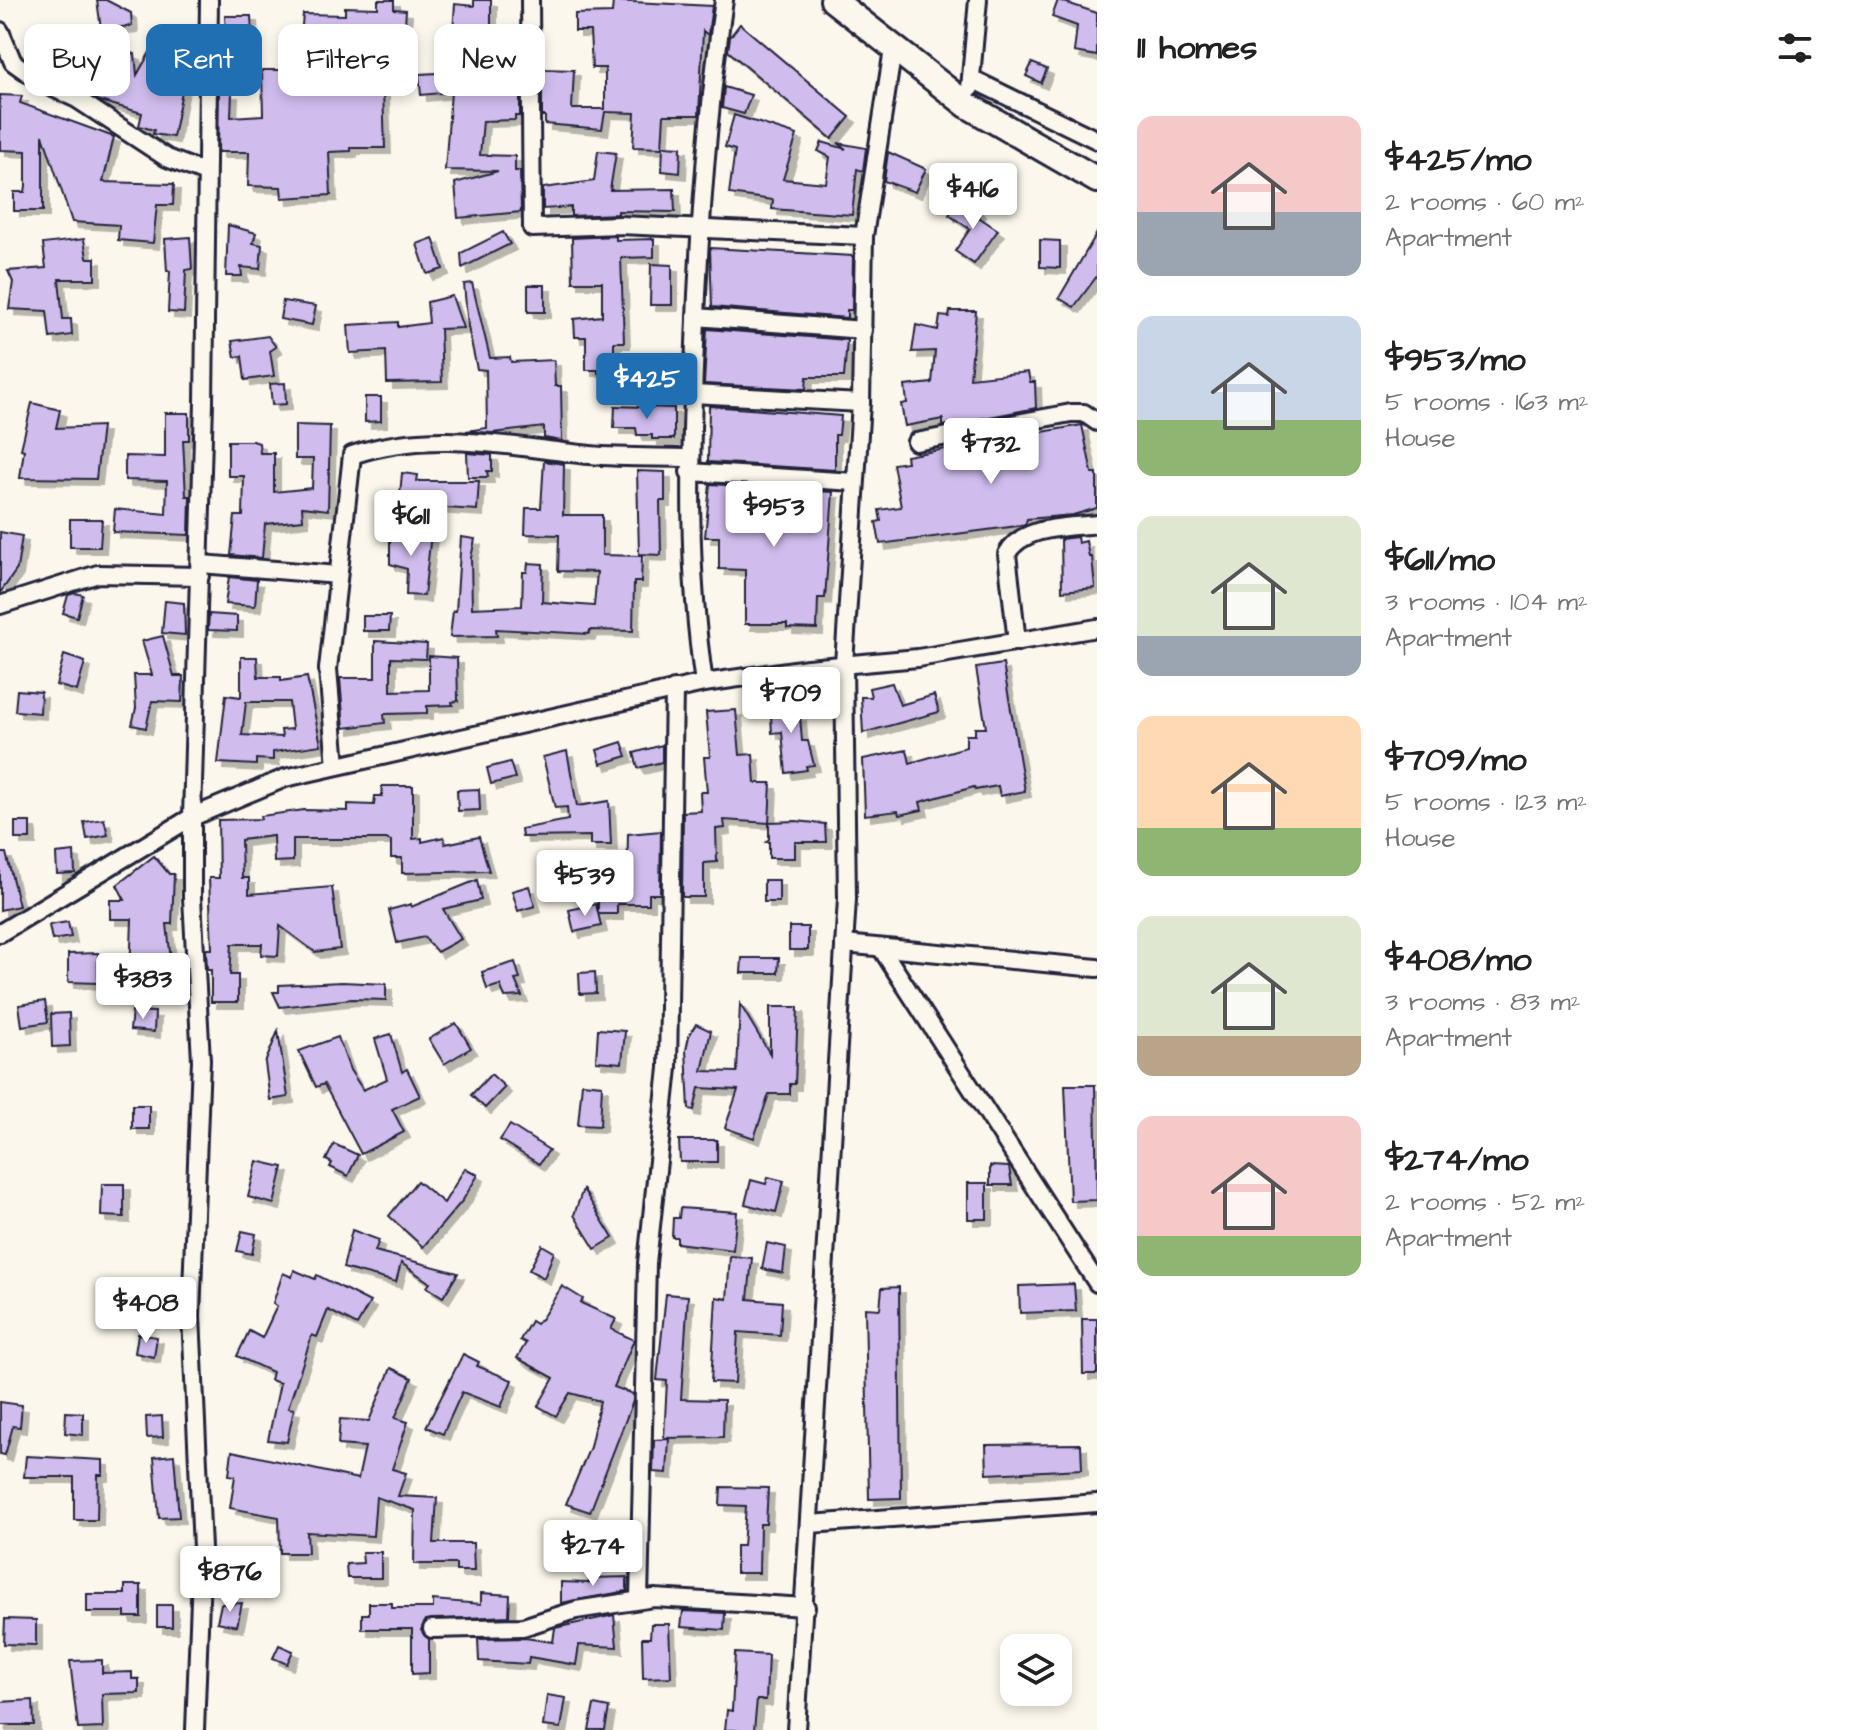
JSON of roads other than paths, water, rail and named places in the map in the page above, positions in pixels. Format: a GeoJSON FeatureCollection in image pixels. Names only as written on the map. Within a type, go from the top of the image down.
{"type":"FeatureCollection","features":[{"type":"Feature","properties":{"kind":"main road"},"geometry":{"type":"LineString","coordinates":[[833,0],[967,105],[1097,180]]}},
{"type":"Feature","properties":{"kind":"street"},"geometry":{"type":"LineString","coordinates":[[195,1730],[202,1548],[191,1316],[201,1060],[192,817],[200,570],[209,0]]}},
{"type":"Feature","properties":{"kind":"street"},"geometry":{"type":"LineString","coordinates":[[530,0],[532,228],[582,225],[864,236]]}},
{"type":"Feature","properties":{"kind":"street"},"geometry":{"type":"LineString","coordinates":[[704,683],[691,568],[689,465],[707,115],[724,0]]}},
{"type":"Feature","properties":{"kind":"street"},"geometry":{"type":"LineString","coordinates":[[967,105],[978,0]]}},
{"type":"Feature","properties":{"kind":"street"},"geometry":{"type":"LineString","coordinates":[[0,31],[13,62],[42,83],[77,99],[167,158],[206,173]]}},
{"type":"Feature","properties":{"kind":"street"},"geometry":{"type":"LineString","coordinates":[[796,1730],[806,1607],[844,944],[844,664],[861,403],[864,236],[893,49]]}},
{"type":"Feature","properties":{"kind":"street"},"geometry":{"type":"LineString","coordinates":[[972,79],[1097,140]]}},
{"type":"Feature","properties":{"kind":"street"},"geometry":{"type":"LineString","coordinates":[[696,317],[863,330]]}},
{"type":"Feature","properties":{"kind":"street"},"geometry":{"type":"LineString","coordinates":[[693,394],[861,403]]}},
{"type":"Feature","properties":{"kind":"street"},"geometry":{"type":"LineString","coordinates":[[916,442],[1071,413],[1084,413],[1097,422]]}},
{"type":"Feature","properties":{"kind":"street"},"geometry":{"type":"LineString","coordinates":[[336,766],[328,687],[352,455],[386,443],[473,441],[855,482]]}},
{"type":"Feature","properties":{"kind":"street"},"geometry":{"type":"LineString","coordinates":[[1017,642],[1007,554],[1013,542],[1034,533],[1097,524]]}},
{"type":"Feature","properties":{"kind":"street"},"geometry":{"type":"LineString","coordinates":[[0,605],[98,574],[200,570],[338,575]]}},
{"type":"Feature","properties":{"kind":"street"},"geometry":{"type":"LineString","coordinates":[[0,933],[192,817],[285,778],[704,683],[844,664],[918,658],[1097,628]]}},
{"type":"Feature","properties":{"kind":"street"},"geometry":{"type":"LineString","coordinates":[[639,1599],[647,1263],[668,1068],[674,689]]}},
{"type":"Feature","properties":{"kind":"street"},"geometry":{"type":"LineString","coordinates":[[844,944],[1097,968]]}},
{"type":"Feature","properties":{"kind":"street"},"geometry":{"type":"LineString","coordinates":[[881,948],[1097,1283]]}},
{"type":"Feature","properties":{"kind":"street"},"geometry":{"type":"LineString","coordinates":[[810,1524],[1097,1503]]}},
{"type":"Feature","properties":{"kind":"street"},"geometry":{"type":"LineString","coordinates":[[432,1629],[513,1629],[561,1613],[639,1599],[806,1607]]}}]}
